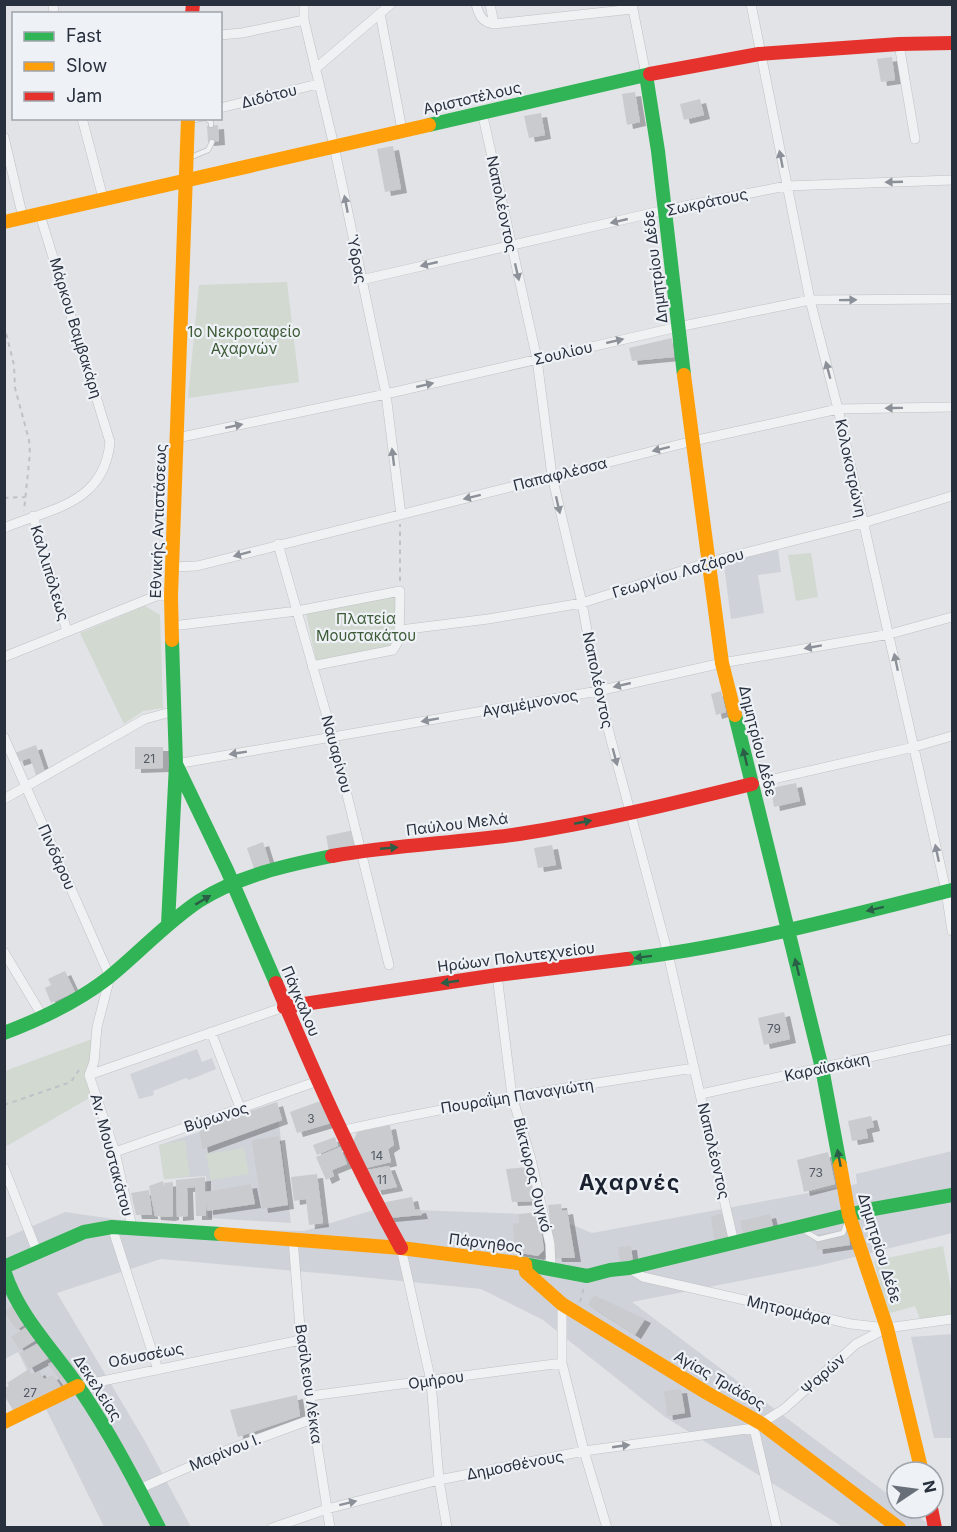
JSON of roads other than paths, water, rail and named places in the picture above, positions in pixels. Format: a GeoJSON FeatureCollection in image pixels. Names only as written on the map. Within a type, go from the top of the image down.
{"type":"FeatureCollection","features":[{"type":"Feature","properties":{"kind":"street","name":"Ύδρας"},"geometry":{"type":"LineString","coordinates":[[304,4],[304,20],[334,146],[386,394],[400,515]]}},
{"type":"Feature","properties":{"kind":"street"},"geometry":{"type":"LineString","coordinates":[[315,69],[391,4]]}},
{"type":"Feature","properties":{"kind":"street"},"geometry":{"type":"LineString","coordinates":[[476,4],[479,16],[486,23],[494,24],[632,7]]}},
{"type":"Feature","properties":{"kind":"street"},"geometry":{"type":"LineString","coordinates":[[489,4],[494,24]]}},
{"type":"Feature","properties":{"kind":"street","name":"Κολοκοτρώνη"},"geometry":{"type":"LineString","coordinates":[[751,4],[759,54],[810,300],[838,409],[949,891],[952,931]]}},
{"type":"Feature","properties":{"kind":"street","name":"Δημητρίου Δέδε"},"geometry":{"type":"LineString","coordinates":[[632,7],[658,151],[678,327],[722,663],[822,1068],[849,1215],[887,1328],[919,1460]]}},
{"type":"Feature","properties":{"kind":"street"},"geometry":{"type":"LineString","coordinates":[[380,13],[402,130]]}},
{"type":"Feature","properties":{"kind":"street"},"geometry":{"type":"LineString","coordinates":[[222,35],[304,20]]}},
{"type":"Feature","properties":{"kind":"street","name":"Αριστοτέλους"},"geometry":{"type":"LineString","coordinates":[[4,222],[646,75],[759,54],[899,44],[952,43]]}},
{"type":"Feature","properties":{"kind":"street"},"geometry":{"type":"LineString","coordinates":[[899,44],[915,139]]}},
{"type":"Feature","properties":{"kind":"street","name":"Διδότου"},"geometry":{"type":"LineString","coordinates":[[222,108],[318,84]]}},
{"type":"Feature","properties":{"kind":"street","name":"Ναπολέοντος"},"geometry":{"type":"LineString","coordinates":[[482,112],[537,359],[552,476],[582,603],[598,691],[668,954],[734,1243]]}},
{"type":"Feature","properties":{"kind":"street"},"geometry":{"type":"LineString","coordinates":[[83,120],[103,198]]}},
{"type":"Feature","properties":{"kind":"street","name":"Εθνικής Αντιστάσεως"},"geometry":{"type":"LineString","coordinates":[[168,924],[176,764],[171,596],[188,120]]}},
{"type":"Feature","properties":{"kind":"street"},"geometry":{"type":"LineString","coordinates":[[4,136],[23,218]]}},
{"type":"Feature","properties":{"kind":"street","name":"Σωκράτους"},"geometry":{"type":"LineString","coordinates":[[361,280],[665,210],[786,186],[952,180]]}},
{"type":"Feature","properties":{"kind":"street","name":"Μάρκου Βαμβακάρη"},"geometry":{"type":"LineString","coordinates":[[29,518],[85,495],[97,483],[109,454],[110,442],[40,214]]}},
{"type":"Feature","properties":{"kind":"street","name":"Σουλίου"},"geometry":{"type":"LineString","coordinates":[[177,438],[810,300],[952,299]]}},
{"type":"Feature","properties":{"kind":"street","name":"Παπαφλέσσα"},"geometry":{"type":"LineString","coordinates":[[172,567],[197,566],[693,441],[838,409],[952,407]]}},
{"type":"Feature","properties":{"kind":"street","name":"Γεωργίου Λαζάρου"},"geometry":{"type":"LineString","coordinates":[[400,630],[488,619],[582,603],[709,562],[863,523],[952,496]]}},
{"type":"Feature","properties":{"kind":"street"},"geometry":{"type":"LineString","coordinates":[[4,528],[29,518]]}},
{"type":"Feature","properties":{"kind":"street","name":"Καλλιπόλεως"},"geometry":{"type":"LineString","coordinates":[[29,518],[67,631]]}},
{"type":"Feature","properties":{"kind":"street","name":"Ναυαρίνου"},"geometry":{"type":"LineString","coordinates":[[278,544],[333,738],[389,965]]}},
{"type":"Feature","properties":{"kind":"street"},"geometry":{"type":"LineString","coordinates":[[172,626],[297,611],[400,591],[399,640],[393,650],[312,666]]}},
{"type":"Feature","properties":{"kind":"street"},"geometry":{"type":"LineString","coordinates":[[4,657],[156,597],[171,596]]}},
{"type":"Feature","properties":{"kind":"street","name":"Αγαμέμνονος"},"geometry":{"type":"LineString","coordinates":[[176,764],[598,691],[722,663],[890,634],[952,617]]}},
{"type":"Feature","properties":{"kind":"street"},"geometry":{"type":"LineString","coordinates":[[4,799],[145,719],[175,711]]}},
{"type":"Feature","properties":{"kind":"street","name":"Παύλου Μελά"},"geometry":{"type":"LineString","coordinates":[[4,1033],[80,998],[110,977],[168,924],[201,901],[233,883],[361,851],[487,838],[630,813],[914,747],[952,736]]}},
{"type":"Feature","properties":{"kind":"street","name":"Πινδάρου"},"geometry":{"type":"LineString","coordinates":[[4,737],[110,977]]}},
{"type":"Feature","properties":{"kind":"street","name":"Πάγκαλου"},"geometry":{"type":"LineString","coordinates":[[176,764],[233,883],[284,1007],[340,1131],[400,1248]]}},
{"type":"Feature","properties":{"kind":"street","name":"Ηρώων Πολυτεχνείου"},"geometry":{"type":"LineString","coordinates":[[89,1075],[284,1007],[497,975],[668,954],[788,931],[949,891]]}},
{"type":"Feature","properties":{"kind":"street"},"geometry":{"type":"LineString","coordinates":[[4,952],[43,1017]]}},
{"type":"Feature","properties":{"kind":"street","name":"Βίκτωρος Ουγκό"},"geometry":{"type":"LineString","coordinates":[[497,975],[512,1096],[534,1169],[550,1244],[551,1269]]}},
{"type":"Feature","properties":{"kind":"street","name":"Αν. Μουστακάτου"},"geometry":{"type":"LineString","coordinates":[[110,977],[97,1027],[94,1062],[89,1075],[115,1152],[132,1227]]}},
{"type":"Feature","properties":{"kind":"street"},"geometry":{"type":"LineString","coordinates":[[211,1032],[241,1110]]}},
{"type":"Feature","properties":{"kind":"street","name":"Καραϊσκάκη"},"geometry":{"type":"LineString","coordinates":[[701,1094],[952,1039]]}},
{"type":"Feature","properties":{"kind":"street","name":"Πουραΐμη Παναγιώτη"},"geometry":{"type":"LineString","coordinates":[[340,1131],[430,1110],[694,1068]]}},
{"type":"Feature","properties":{"kind":"street","name":"Βύρωνος"},"geometry":{"type":"LineString","coordinates":[[115,1152],[173,1130],[241,1110],[318,1081]]}},
{"type":"Feature","properties":{"kind":"street"},"geometry":{"type":"LineString","coordinates":[[4,1168],[38,1254]]}},
{"type":"Feature","properties":{"kind":"street","name":"Πάρνηθος"},"geometry":{"type":"LineString","coordinates":[[8,1267],[84,1232],[112,1227],[132,1227],[400,1248],[525,1264],[587,1276],[873,1209],[952,1195]]}},
{"type":"Feature","properties":{"kind":"street","name":"Αν. Μουστακάτου"},"geometry":{"type":"LineString","coordinates":[[112,1227],[158,1370]]}},
{"type":"Feature","properties":{"kind":"street","name":"Βασίλειου Λέκκα"},"geometry":{"type":"LineString","coordinates":[[293,1239],[301,1340],[330,1527]]}},
{"type":"Feature","properties":{"kind":"street"},"geometry":{"type":"LineString","coordinates":[[400,1248],[431,1381],[440,1480],[447,1527]]}},
{"type":"Feature","properties":{"kind":"street","name":"Αγίας Τριάδος"},"geometry":{"type":"LineString","coordinates":[[525,1264],[526,1272],[562,1304],[758,1426],[899,1527]]}},
{"type":"Feature","properties":{"kind":"street","name":"Δεκελείας"},"geometry":{"type":"LineString","coordinates":[[8,1267],[6,1282],[10,1302],[78,1386],[105,1428],[159,1527]]}},
{"type":"Feature","properties":{"kind":"street","name":"Μητρομάρα"},"geometry":{"type":"LineString","coordinates":[[629,1268],[643,1277],[851,1324],[887,1328],[952,1319]]}},
{"type":"Feature","properties":{"kind":"street"},"geometry":{"type":"LineString","coordinates":[[562,1304],[562,1363],[584,1451],[607,1527]]}},
{"type":"Feature","properties":{"kind":"street","name":"Ψαρών"},"geometry":{"type":"LineString","coordinates":[[758,1426],[784,1409],[856,1344],[887,1328]]}},
{"type":"Feature","properties":{"kind":"street","name":"Οδυσσέως"},"geometry":{"type":"LineString","coordinates":[[4,1422],[78,1386],[301,1340]]}},
{"type":"Feature","properties":{"kind":"street","name":"Ομήρου"},"geometry":{"type":"LineString","coordinates":[[310,1396],[562,1363]]}},
{"type":"Feature","properties":{"kind":"street","name":"Μαρίνου Ι."},"geometry":{"type":"LineString","coordinates":[[139,1489],[225,1451],[312,1419]]}},
{"type":"Feature","properties":{"kind":"street"},"geometry":{"type":"LineString","coordinates":[[758,1426],[777,1527]]}},
{"type":"Feature","properties":{"kind":"street","name":"Δημοσθένους"},"geometry":{"type":"LineString","coordinates":[[272,1527],[327,1509],[440,1480],[584,1451],[758,1426]]}},
{"type":"Feature","properties":{"kind":"lane"},"geometry":{"type":"LineString","coordinates":[[208,120],[211,125]]}},
{"type":"Feature","properties":{"kind":"lane"},"geometry":{"type":"LineString","coordinates":[[187,159],[208,150],[212,142]]}},
{"type":"Feature","properties":{"kind":"district","name":"Αχαρνές"},"geometry":{"type":"Point","coordinates":[630,1182]}},
{"type":"Feature","properties":{"kind":"park label","name":"1ο Νεκροταφείο Αχαρνών"},"geometry":{"type":"Point","coordinates":[244,340]}},
{"type":"Feature","properties":{"kind":"park label","name":"Πλατεία Μουστακάτου"},"geometry":{"type":"Point","coordinates":[366,626]}}]}
